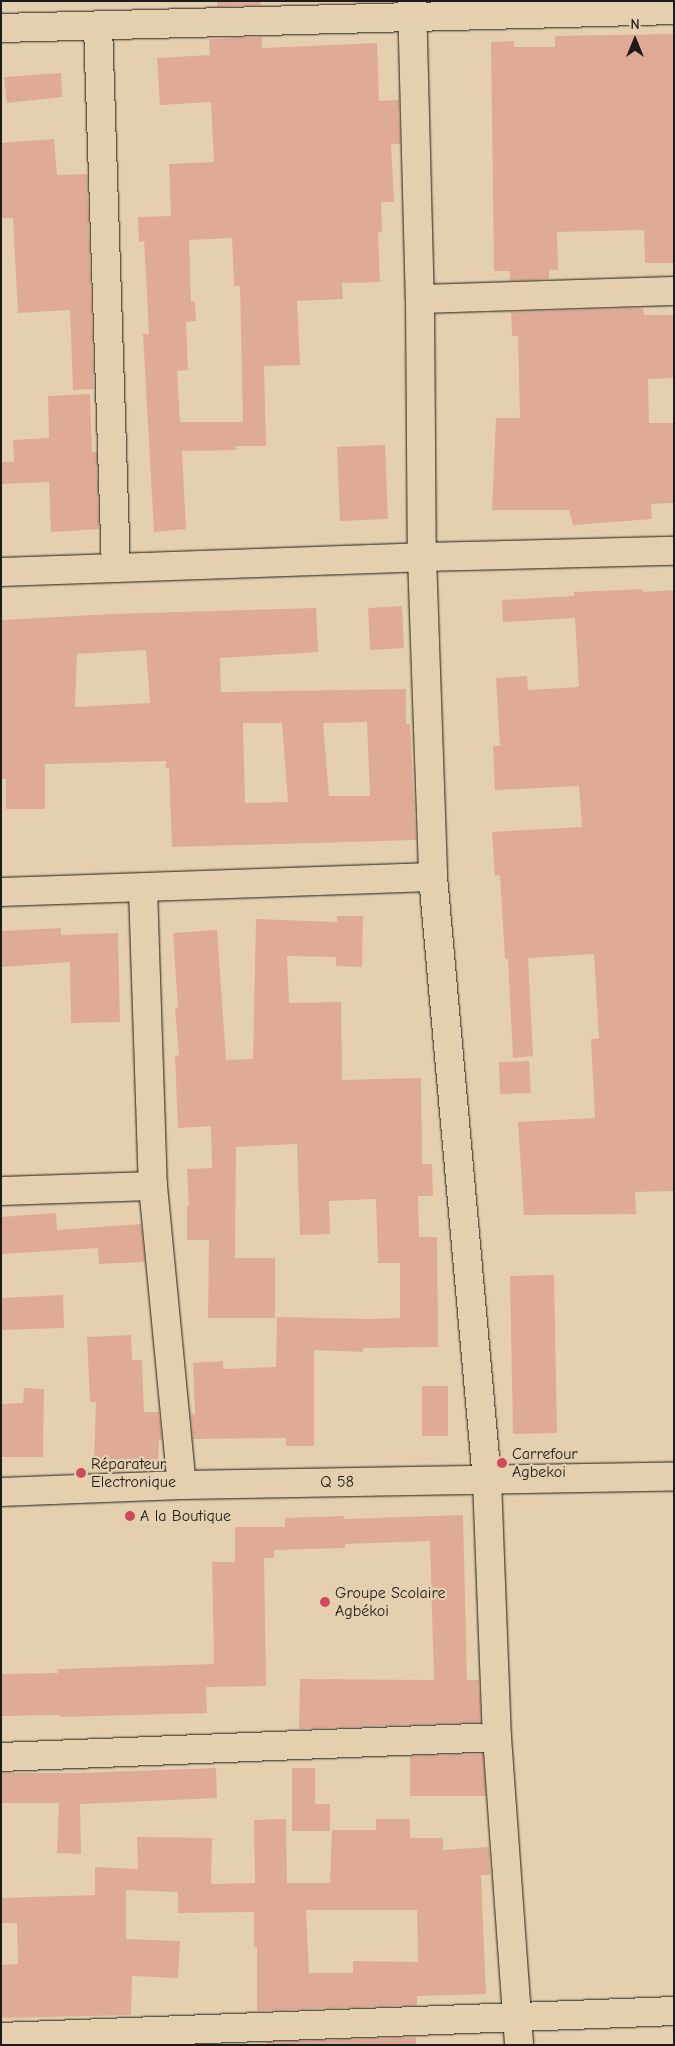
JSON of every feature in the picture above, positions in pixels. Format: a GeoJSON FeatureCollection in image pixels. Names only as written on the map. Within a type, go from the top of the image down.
{"type":"FeatureCollection","features":[{"type":"Feature","properties":{"kind":"street"},"geometry":{"type":"LineString","coordinates":[[412,9],[420,299],[422,557],[433,877],[487,1480],[497,1737],[519,2032]]}},
{"type":"Feature","properties":{"kind":"street"},"geometry":{"type":"LineString","coordinates":[[1,28],[98,26],[412,9],[674,10]]}},
{"type":"Feature","properties":{"kind":"street"},"geometry":{"type":"LineString","coordinates":[[98,26],[116,568]]}},
{"type":"Feature","properties":{"kind":"street"},"geometry":{"type":"LineString","coordinates":[[420,299],[674,291]]}},
{"type":"Feature","properties":{"kind":"street"},"geometry":{"type":"LineString","coordinates":[[1,572],[422,557],[674,551]]}},
{"type":"Feature","properties":{"kind":"street"},"geometry":{"type":"LineString","coordinates":[[1,892],[143,889],[433,877]]}},
{"type":"Feature","properties":{"kind":"street"},"geometry":{"type":"LineString","coordinates":[[143,889],[153,1186],[182,1485]]}},
{"type":"Feature","properties":{"kind":"street"},"geometry":{"type":"LineString","coordinates":[[1,1191],[153,1186]]}},
{"type":"Feature","properties":{"kind":"street","name":"Q 58"},"geometry":{"type":"LineString","coordinates":[[1,1492],[182,1485],[674,1476]]}},
{"type":"Feature","properties":{"kind":"street"},"geometry":{"type":"LineString","coordinates":[[1,1758],[497,1737]]}},
{"type":"Feature","properties":{"kind":"street"},"geometry":{"type":"LineString","coordinates":[[1,2037],[519,2032],[674,2011]]}},
{"type":"Feature","properties":{"kind":"building"},"geometry":{"type":"Polygon","coordinates":[[[217,1],[260,1],[261,5],[217,7],[217,1]]]}},
{"type":"Feature","properties":{"kind":"building"},"geometry":{"type":"Polygon","coordinates":[[[674,34],[674,263],[645,263],[644,230],[557,232],[558,270],[549,270],[549,279],[510,281],[510,271],[494,271],[491,42],[514,41],[514,47],[555,47],[555,36],[674,34]]]}},
{"type":"Feature","properties":{"kind":"building"},"geometry":{"type":"Polygon","coordinates":[[[262,37],[262,48],[377,43],[379,101],[399,100],[400,144],[391,144],[394,202],[381,202],[382,232],[378,233],[380,282],[342,283],[343,299],[297,301],[300,365],[264,366],[266,446],[236,446],[236,450],[182,451],[186,529],[154,532],[143,334],[149,334],[147,293],[144,241],[139,242],[138,217],[171,216],[169,164],[214,162],[211,102],[160,105],[157,58],[210,55],[209,39],[262,37]],[[232,238],[189,240],[191,302],[195,301],[196,321],[186,322],[188,370],[177,371],[180,422],[243,422],[240,286],[234,286],[232,238]]]}},
{"type":"Feature","properties":{"kind":"building"},"geometry":{"type":"Polygon","coordinates":[[[61,73],[62,97],[7,103],[4,77],[61,73]]]}},
{"type":"Feature","properties":{"kind":"building"},"geometry":{"type":"Polygon","coordinates":[[[54,139],[57,175],[87,174],[94,389],[73,390],[70,310],[18,313],[13,218],[1,218],[1,143],[54,139]]]}},
{"type":"Feature","properties":{"kind":"building"},"geometry":{"type":"Polygon","coordinates":[[[643,308],[644,315],[674,315],[674,378],[648,379],[649,423],[674,423],[674,503],[651,504],[652,519],[573,525],[569,510],[492,510],[496,418],[520,418],[518,336],[512,336],[511,312],[643,308]]]}},
{"type":"Feature","properties":{"kind":"building"},"geometry":{"type":"Polygon","coordinates":[[[90,394],[92,452],[97,452],[99,529],[51,532],[49,482],[1,484],[1,462],[14,462],[13,440],[49,438],[48,396],[90,394]]]}},
{"type":"Feature","properties":{"kind":"building"},"geometry":{"type":"Polygon","coordinates":[[[385,445],[388,519],[340,521],[337,447],[385,445]]]}},
{"type":"Feature","properties":{"kind":"building"},"geometry":{"type":"Polygon","coordinates":[[[643,589],[643,592],[674,590],[674,1191],[635,1192],[636,1214],[524,1215],[518,1122],[595,1118],[591,1039],[599,1038],[594,954],[528,958],[533,1056],[513,1058],[508,959],[505,959],[500,875],[495,876],[492,832],[582,827],[579,786],[495,790],[493,746],[500,746],[496,678],[527,676],[528,690],[579,687],[575,618],[503,622],[502,600],[574,596],[574,592],[643,589]]]}},
{"type":"Feature","properties":{"kind":"building"},"geometry":{"type":"Polygon","coordinates":[[[402,606],[404,648],[370,650],[368,608],[402,606]]]}},
{"type":"Feature","properties":{"kind":"building"},"geometry":{"type":"Polygon","coordinates":[[[316,608],[318,652],[220,658],[221,692],[406,689],[406,724],[410,724],[416,840],[172,847],[169,768],[166,768],[166,761],[45,764],[45,809],[6,809],[6,779],[1,779],[1,620],[112,614],[316,608]],[[146,650],[77,654],[75,707],[150,703],[146,650]],[[367,722],[323,723],[329,796],[370,796],[367,722]],[[243,723],[245,803],[288,802],[282,723],[243,723]]]}},
{"type":"Feature","properties":{"kind":"building"},"geometry":{"type":"Polygon","coordinates":[[[337,916],[363,916],[362,967],[336,966],[336,957],[287,956],[289,1003],[341,1002],[342,1080],[421,1078],[422,1164],[432,1164],[433,1196],[418,1196],[419,1237],[437,1237],[438,1347],[363,1348],[363,1352],[314,1350],[314,1446],[286,1446],[286,1438],[193,1439],[191,1413],[195,1414],[193,1363],[223,1361],[223,1369],[276,1367],[277,1317],[400,1318],[400,1263],[378,1263],[376,1199],[329,1201],[330,1234],[300,1235],[297,1144],[236,1147],[235,1258],[275,1258],[275,1318],[208,1318],[209,1240],[187,1240],[187,1206],[189,1206],[187,1169],[212,1168],[211,1126],[178,1128],[175,1056],[179,1055],[175,1008],[178,1008],[173,933],[217,930],[226,1060],[253,1059],[256,919],[337,922],[337,916]]]}},
{"type":"Feature","properties":{"kind":"building"},"geometry":{"type":"Polygon","coordinates":[[[61,928],[61,935],[118,933],[120,1022],[71,1023],[70,962],[1,967],[1,931],[61,928]]]}},
{"type":"Feature","properties":{"kind":"building"},"geometry":{"type":"Polygon","coordinates":[[[529,1061],[531,1093],[500,1094],[499,1062],[529,1061]]]}},
{"type":"Feature","properties":{"kind":"building"},"geometry":{"type":"Polygon","coordinates":[[[56,1213],[57,1230],[141,1224],[145,1262],[99,1264],[98,1248],[1,1254],[1,1217],[56,1213]]]}},
{"type":"Feature","properties":{"kind":"building"},"geometry":{"type":"Polygon","coordinates":[[[554,1275],[557,1433],[513,1434],[510,1276],[554,1275]]]}},
{"type":"Feature","properties":{"kind":"building"},"geometry":{"type":"Polygon","coordinates":[[[63,1295],[64,1328],[1,1330],[1,1298],[63,1295]]]}},
{"type":"Feature","properties":{"kind":"building"},"geometry":{"type":"Polygon","coordinates":[[[131,1335],[132,1360],[142,1360],[144,1412],[159,1412],[162,1440],[159,1440],[158,1466],[94,1463],[96,1402],[90,1402],[87,1337],[131,1335]]]}},
{"type":"Feature","properties":{"kind":"building"},"geometry":{"type":"Polygon","coordinates":[[[422,1386],[448,1386],[448,1436],[422,1436],[422,1386]]]}},
{"type":"Feature","properties":{"kind":"building"},"geometry":{"type":"Polygon","coordinates":[[[24,1388],[44,1389],[43,1457],[1,1457],[1,1404],[23,1403],[24,1388]]]}},
{"type":"Feature","properties":{"kind":"building"},"geometry":{"type":"Polygon","coordinates":[[[463,1515],[467,1680],[479,1680],[481,1722],[299,1729],[300,1679],[434,1680],[430,1541],[345,1544],[345,1548],[274,1550],[274,1558],[264,1558],[266,1686],[206,1687],[207,1713],[60,1717],[60,1715],[1,1716],[1,1674],[58,1673],[58,1669],[214,1664],[212,1562],[235,1562],[235,1527],[285,1527],[285,1518],[344,1516],[344,1519],[463,1515]]]}},
{"type":"Feature","properties":{"kind":"building"},"geometry":{"type":"Polygon","coordinates":[[[483,1754],[486,1796],[410,1796],[410,1756],[483,1754]]]}},
{"type":"Feature","properties":{"kind":"building"},"geometry":{"type":"Polygon","coordinates":[[[216,1768],[217,1798],[80,1804],[81,1854],[57,1853],[59,1803],[1,1803],[1,1773],[78,1773],[216,1768]]]}},
{"type":"Feature","properties":{"kind":"building"},"geometry":{"type":"Polygon","coordinates":[[[292,1768],[315,1768],[315,1804],[330,1804],[330,1831],[292,1831],[292,1768]]]}},
{"type":"Feature","properties":{"kind":"building"},"geometry":{"type":"Polygon","coordinates":[[[286,1819],[287,1883],[330,1883],[332,1830],[376,1830],[376,1819],[410,1819],[410,1838],[443,1838],[443,1850],[489,1847],[490,1875],[481,1875],[486,1994],[417,1996],[417,2005],[257,2011],[257,1947],[254,1947],[254,1912],[178,1913],[178,1892],[126,1890],[126,1939],[180,1941],[178,1978],[132,1976],[131,2015],[1,2018],[1,1965],[18,1964],[17,1923],[1,1923],[1,1898],[95,1895],[95,1867],[138,1869],[137,1837],[212,1838],[211,1884],[255,1883],[254,1820],[286,1819]],[[306,1910],[309,1973],[353,1973],[353,1961],[418,1962],[417,1910],[306,1910]]]}},
{"type":"Feature","properties":{"kind":"building"},"geometry":{"type":"Polygon","coordinates":[[[416,2037],[416,2045],[266,2045],[266,2042],[416,2037]]]}},
{"type":"Feature","properties":{"kind":"place","name":"Carrefour Agbekoi"},"geometry":{"type":"Point","coordinates":[502,1463]}},
{"type":"Feature","properties":{"kind":"place","name":"Réparateur Electronique"},"geometry":{"type":"Point","coordinates":[81,1473]}},
{"type":"Feature","properties":{"kind":"place","name":"A la Boutique"},"geometry":{"type":"Point","coordinates":[130,1516]}},
{"type":"Feature","properties":{"kind":"place","name":"Groupe Scolaire Agbékoi"},"geometry":{"type":"Point","coordinates":[325,1602]}}]}
